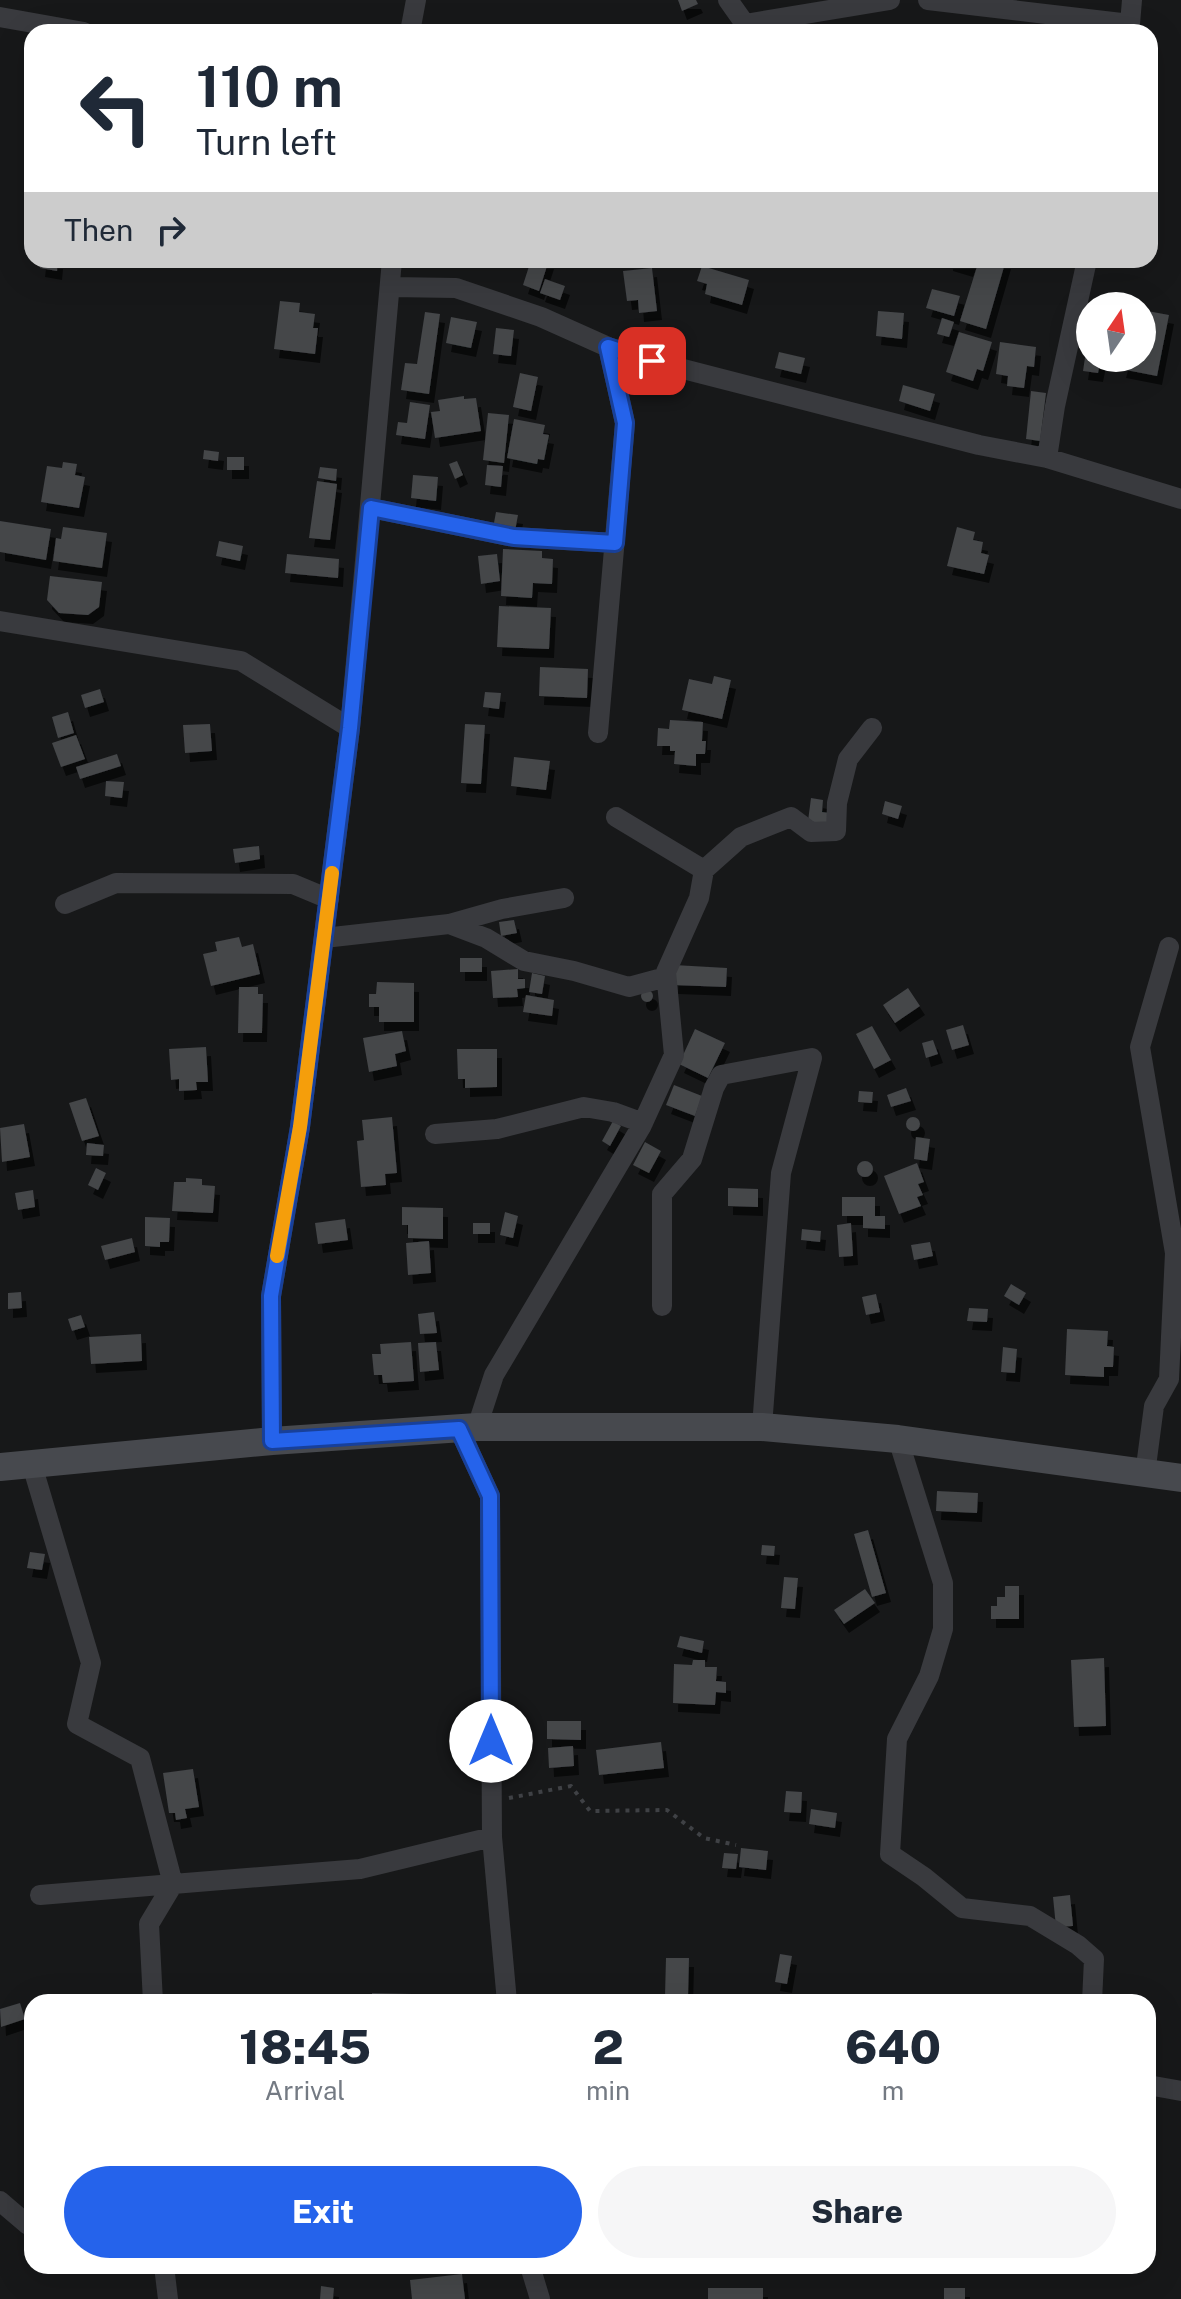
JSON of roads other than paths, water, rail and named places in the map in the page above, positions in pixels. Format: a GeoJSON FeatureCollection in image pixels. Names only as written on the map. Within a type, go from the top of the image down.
{"type":"FeatureCollection","features":[{"type":"Feature","properties":{"kind":"street"},"geometry":{"type":"LineString","coordinates":[[412,24],[416,0]]}},
{"type":"Feature","properties":{"kind":"street"},"geometry":{"type":"LineString","coordinates":[[728,0],[745,24],[890,0]]}},
{"type":"Feature","properties":{"kind":"street"},"geometry":{"type":"LineString","coordinates":[[928,0],[1101,24]]}},
{"type":"Feature","properties":{"kind":"street"},"geometry":{"type":"LineString","coordinates":[[1130,24],[1132,0]]}},
{"type":"Feature","properties":{"kind":"street"},"geometry":{"type":"LineString","coordinates":[[0,17],[39,24]]}},
{"type":"Feature","properties":{"kind":"street"},"geometry":{"type":"LineString","coordinates":[[272,1441],[271,1296],[300,1127],[350,728],[392,268]]}},
{"type":"Feature","properties":{"kind":"street"},"geometry":{"type":"LineString","coordinates":[[1047,458],[1055,406],[1085,268]]}},
{"type":"Feature","properties":{"kind":"street"},"geometry":{"type":"LineString","coordinates":[[391,287],[456,288],[541,317],[608,347],[652,361],[979,445],[1047,458],[1181,499]]}},
{"type":"Feature","properties":{"kind":"street"},"geometry":{"type":"LineString","coordinates":[[598,733],[625,423],[608,347]]}},
{"type":"Feature","properties":{"kind":"street"},"geometry":{"type":"LineString","coordinates":[[371,508],[514,537],[615,543]]}},
{"type":"Feature","properties":{"kind":"street"},"geometry":{"type":"LineString","coordinates":[[0,621],[241,661],[350,728]]}},
{"type":"Feature","properties":{"kind":"street"},"geometry":{"type":"LineString","coordinates":[[506,1994],[492,1837],[490,1496],[468,1428],[494,1375],[643,1123],[674,1055],[666,972],[699,898],[704,870],[741,837],[791,817],[811,832],[836,831],[837,803],[848,759],[872,728]]}},
{"type":"Feature","properties":{"kind":"street"},"geometry":{"type":"LineString","coordinates":[[616,817],[704,870]]}},
{"type":"Feature","properties":{"kind":"street"},"geometry":{"type":"LineString","coordinates":[[65,904],[116,883],[293,884],[329,899]]}},
{"type":"Feature","properties":{"kind":"street"},"geometry":{"type":"LineString","coordinates":[[324,938],[449,924],[502,909],[564,898]]}},
{"type":"Feature","properties":{"kind":"street"},"geometry":{"type":"LineString","coordinates":[[449,924],[486,938],[524,961],[629,987],[666,977]]}},
{"type":"Feature","properties":{"kind":"street"},"geometry":{"type":"LineString","coordinates":[[1145,1474],[1154,1406],[1169,1379],[1178,1250],[1140,1047],[1169,947]]}},
{"type":"Feature","properties":{"kind":"street"},"geometry":{"type":"LineString","coordinates":[[662,1306],[662,1194],[692,1159],[721,1075],[812,1058],[781,1173],[762,1427]]}},
{"type":"Feature","properties":{"kind":"street"},"geometry":{"type":"LineString","coordinates":[[435,1134],[497,1129],[584,1107],[613,1112],[643,1123]]}},
{"type":"Feature","properties":{"kind":"street"},"geometry":{"type":"LineString","coordinates":[[0,1467],[272,1441],[468,1428],[762,1427],[898,1439],[1181,1478]]}},
{"type":"Feature","properties":{"kind":"street"},"geometry":{"type":"LineString","coordinates":[[898,1439],[943,1583],[943,1629],[929,1676],[897,1739],[890,1854],[962,1908],[1030,1916],[1078,1945],[1094,1959],[1092,1994]]}},
{"type":"Feature","properties":{"kind":"street"},"geometry":{"type":"LineString","coordinates":[[32,1465],[91,1663],[77,1724],[140,1758],[173,1884],[149,1924],[153,1994]]}},
{"type":"Feature","properties":{"kind":"street"},"geometry":{"type":"LineString","coordinates":[[40,1895],[360,1869],[492,1837]]}},
{"type":"Feature","properties":{"kind":"street"},"geometry":{"type":"LineString","coordinates":[[1156,2086],[1181,2091]]}},
{"type":"Feature","properties":{"kind":"street"},"geometry":{"type":"LineString","coordinates":[[0,2201],[24,2222]]}},
{"type":"Feature","properties":{"kind":"street"},"geometry":{"type":"LineString","coordinates":[[165,2274],[168,2299]]}},
{"type":"Feature","properties":{"kind":"street"},"geometry":{"type":"LineString","coordinates":[[532,2274],[540,2299]]}}]}
